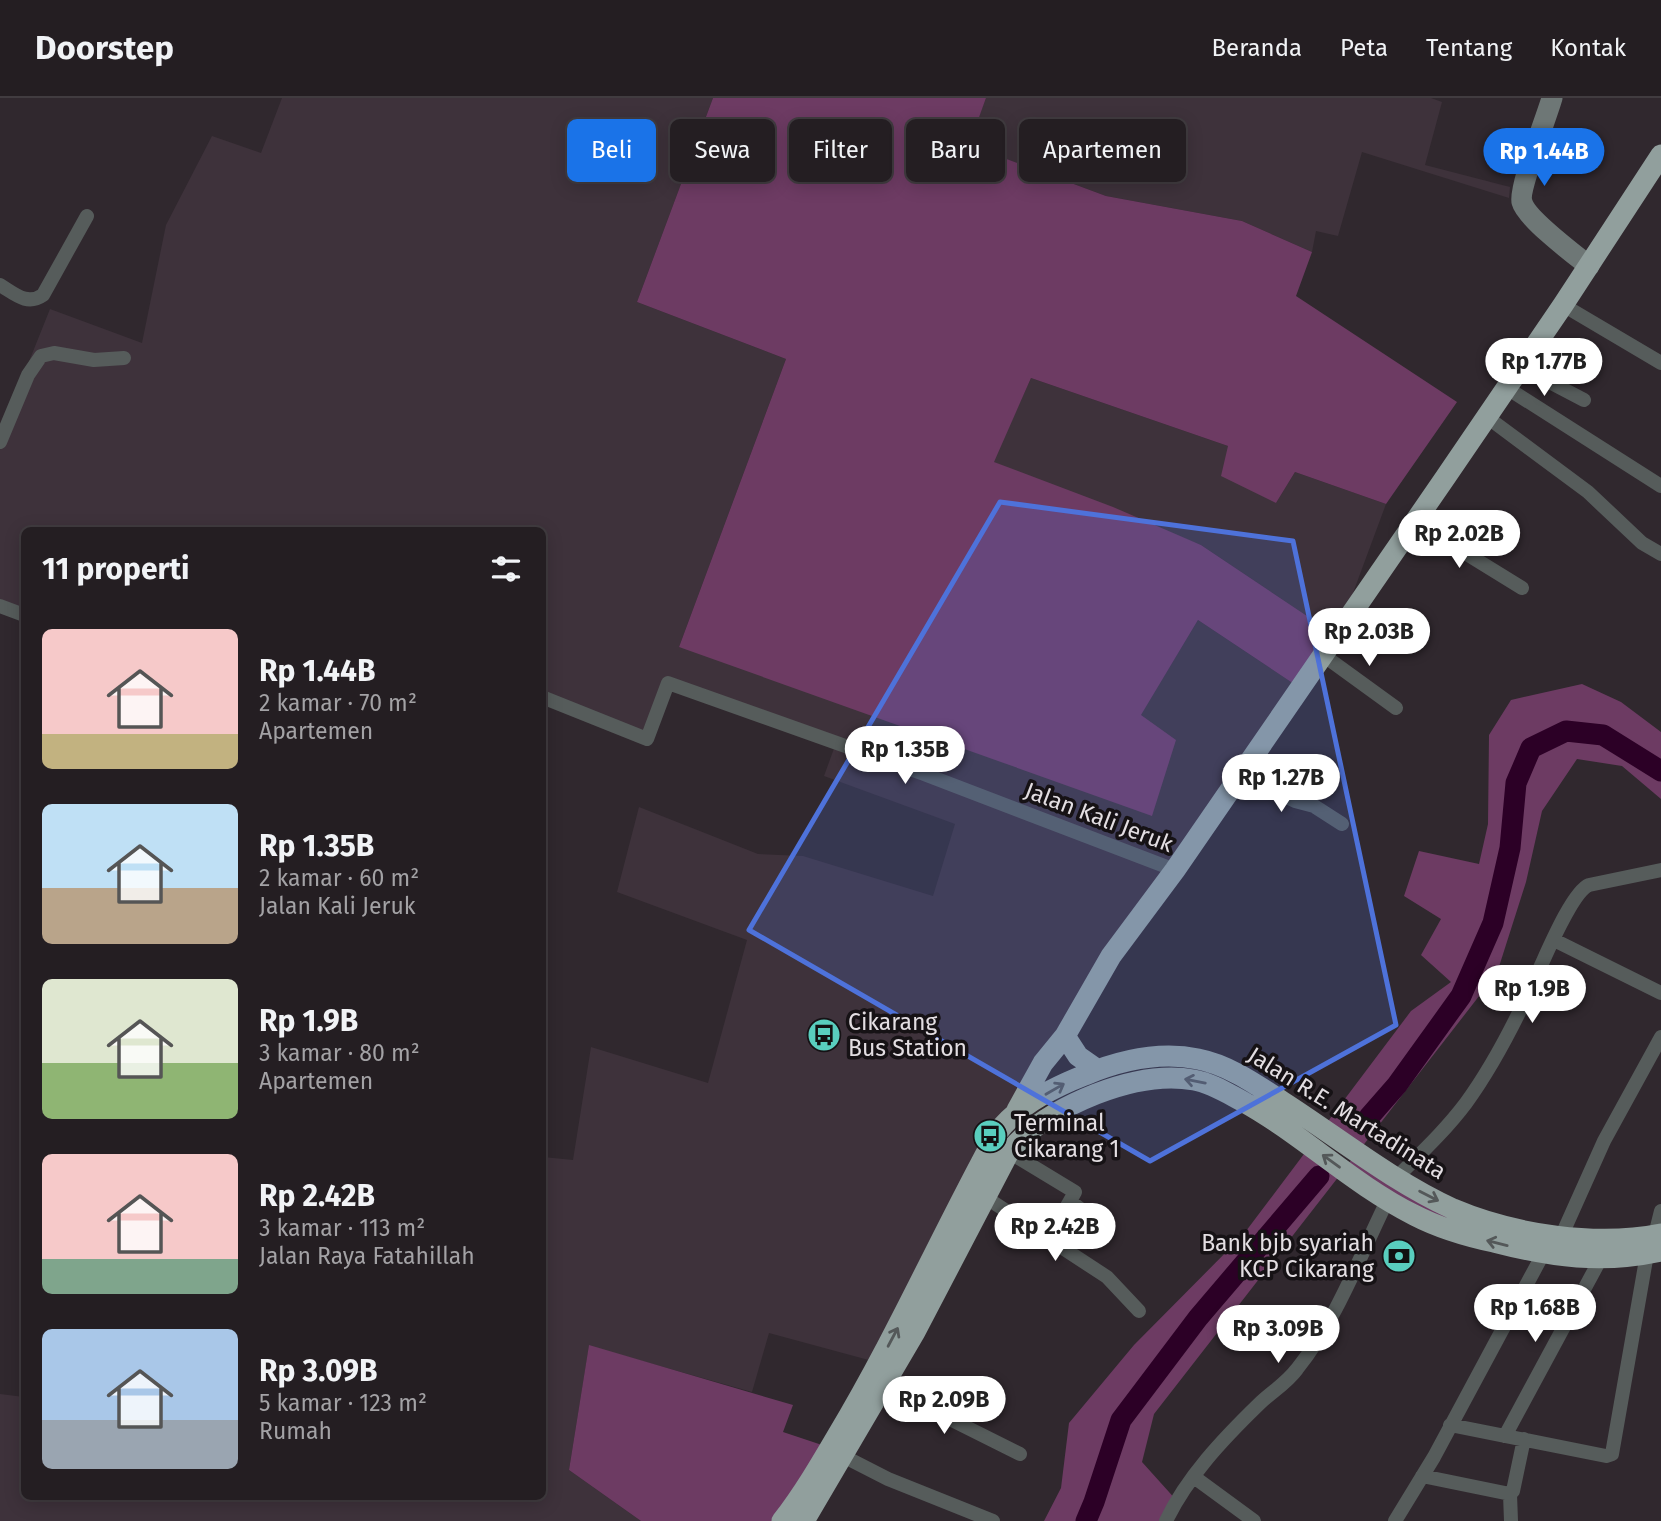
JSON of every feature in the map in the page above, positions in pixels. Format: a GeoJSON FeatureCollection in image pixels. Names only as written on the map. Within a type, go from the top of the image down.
{"type":"FeatureCollection","features":[{"type":"Feature","properties":{"kind":"highway"},"geometry":{"type":"LineString","coordinates":[[782,1521],[805,1489],[856,1404],[912,1302],[997,1133],[1015,1114],[1043,1063],[1065,1036],[1111,956],[1175,870],[1415,522],[1563,305],[1661,155]]}},
{"type":"Feature","properties":{"kind":"highway"},"geometry":{"type":"LineString","coordinates":[[1065,1036],[1078,1056],[1098,1070]]}},
{"type":"Feature","properties":{"kind":"highway","name":"Jalan R.E. Martadinata"},"geometry":{"type":"LineString","coordinates":[[1015,1114],[1070,1080],[1136,1058],[1156,1056],[1200,1059],[1238,1074],[1262,1100],[1291,1119],[1323,1128],[1396,1178],[1455,1210],[1500,1224],[1561,1237],[1631,1239],[1656,1243]]}},
{"type":"Feature","properties":{"kind":"highway","name":"Jalan R.E. Martadinata"},"geometry":{"type":"LineString","coordinates":[[1015,1146],[1040,1124],[1077,1101],[1116,1086],[1153,1078],[1194,1080],[1262,1100]]}},
{"type":"Feature","properties":{"kind":"highway","name":"Jalan R.E. Martadinata"},"geometry":{"type":"LineString","coordinates":[[1291,1119],[1306,1143],[1355,1179],[1387,1200],[1446,1230],[1543,1255],[1601,1258],[1656,1243]]}},
{"type":"Feature","properties":{"kind":"highway"},"geometry":{"type":"LineString","coordinates":[[804,1521],[884,1386],[936,1293],[985,1196],[1015,1146]]}},
{"type":"Feature","properties":{"kind":"street"},"geometry":{"type":"LineString","coordinates":[[1552,98],[1524,182],[1521,201],[1532,217],[1589,266]]}},
{"type":"Feature","properties":{"kind":"street"},"geometry":{"type":"LineString","coordinates":[[0,285],[19,298],[30,301],[43,295],[87,216]]}},
{"type":"Feature","properties":{"kind":"street"},"geometry":{"type":"LineString","coordinates":[[1563,305],[1661,362]]}},
{"type":"Feature","properties":{"kind":"street"},"geometry":{"type":"LineString","coordinates":[[0,443],[28,376],[41,356],[54,353],[94,360],[124,358]]}},
{"type":"Feature","properties":{"kind":"street"},"geometry":{"type":"LineString","coordinates":[[1521,367],[1584,400]]}},
{"type":"Feature","properties":{"kind":"street"},"geometry":{"type":"LineString","coordinates":[[1507,388],[1661,486]]}},
{"type":"Feature","properties":{"kind":"street"},"geometry":{"type":"LineString","coordinates":[[1486,417],[1588,492],[1642,543],[1661,554]]}},
{"type":"Feature","properties":{"kind":"street"},"geometry":{"type":"LineString","coordinates":[[1415,522],[1522,588]]}},
{"type":"Feature","properties":{"kind":"street"},"geometry":{"type":"LineString","coordinates":[[0,606],[21,614]]}},
{"type":"Feature","properties":{"kind":"street"},"geometry":{"type":"LineString","coordinates":[[1323,655],[1396,708]]}},
{"type":"Feature","properties":{"kind":"street","name":"Jalan Kali Jeruk"},"geometry":{"type":"LineString","coordinates":[[546,699],[647,739],[668,683],[924,774],[1175,870]]}},
{"type":"Feature","properties":{"kind":"street"},"geometry":{"type":"LineString","coordinates":[[1247,766],[1280,794],[1314,806],[1342,824]]}},
{"type":"Feature","properties":{"kind":"street"},"geometry":{"type":"LineString","coordinates":[[1396,1178],[1448,1126],[1480,1083],[1517,1018],[1579,891],[1584,887],[1632,874],[1661,870]]}},
{"type":"Feature","properties":{"kind":"street"},"geometry":{"type":"LineString","coordinates":[[1554,940],[1661,993]]}},
{"type":"Feature","properties":{"kind":"street"},"geometry":{"type":"LineString","coordinates":[[1561,1237],[1610,1130],[1661,1037]]}},
{"type":"Feature","properties":{"kind":"street"},"geometry":{"type":"LineString","coordinates":[[1015,1146],[1075,1192],[1068,1205],[1091,1217],[1087,1226],[1094,1231]]}},
{"type":"Feature","properties":{"kind":"street"},"geometry":{"type":"LineString","coordinates":[[985,1196],[1107,1277],[1139,1311]]}},
{"type":"Feature","properties":{"kind":"street"},"geometry":{"type":"LineString","coordinates":[[1166,1521],[1177,1499],[1194,1477],[1255,1407],[1286,1383],[1313,1348],[1338,1307],[1387,1200]]}},
{"type":"Feature","properties":{"kind":"street"},"geometry":{"type":"LineString","coordinates":[[1450,1425],[1606,1456],[1613,1453],[1661,1212]]}},
{"type":"Feature","properties":{"kind":"street"},"geometry":{"type":"LineString","coordinates":[[1395,1521],[1543,1255]]}},
{"type":"Feature","properties":{"kind":"street"},"geometry":{"type":"LineString","coordinates":[[1506,1436],[1601,1258]]}},
{"type":"Feature","properties":{"kind":"street"},"geometry":{"type":"LineString","coordinates":[[884,1386],[1020,1454]]}},
{"type":"Feature","properties":{"kind":"street"},"geometry":{"type":"LineString","coordinates":[[1511,1521],[1510,1494],[1513,1491],[1524,1439]]}},
{"type":"Feature","properties":{"kind":"street"},"geometry":{"type":"LineString","coordinates":[[843,1457],[888,1479],[993,1521]]}},
{"type":"Feature","properties":{"kind":"street"},"geometry":{"type":"LineString","coordinates":[[1422,1476],[1510,1494]]}},
{"type":"Feature","properties":{"kind":"street"},"geometry":{"type":"LineString","coordinates":[[1194,1477],[1254,1521]]}},
{"type":"Feature","properties":{"kind":"highlighted area"},"geometry":{"type":"Polygon","coordinates":[[[1000,502],[1293,541],[1396,1025],[1150,1161],[749,930],[1000,502]]]}},
{"type":"Feature","properties":{"kind":"shaded area"},"geometry":{"type":"Polygon","coordinates":[[[282,98],[713,98],[705,119],[670,119],[670,182],[682,182],[637,302],[786,359],[679,647],[1140,716],[1198,620],[1300,688],[1111,956],[876,1362],[769,1333],[752,1392],[589,1346],[569,1470],[641,1521],[0,1521],[0,1394],[21,1397],[21,1500],[546,1500],[546,1157],[573,1160],[591,1047],[708,1083],[747,940],[617,892],[639,807],[758,854],[803,856],[933,896],[955,824],[824,776],[836,743],[669,683],[647,739],[546,698],[546,527],[21,527],[21,614],[0,606],[0,434],[50,309],[142,343],[166,225],[212,136],[261,153],[282,98]]]}},
{"type":"Feature","properties":{"kind":"shaded area"},"geometry":{"type":"Polygon","coordinates":[[[713,98],[986,98],[978,119],[906,119],[906,182],[1005,182],[1005,158],[1019,164],[1019,182],[1068,182],[1106,196],[1242,221],[1312,252],[1296,296],[1457,402],[1386,504],[1295,472],[1276,503],[1221,476],[1228,446],[1031,378],[994,462],[1113,507],[1201,545],[1337,636],[1300,688],[1198,620],[1141,715],[1176,740],[1152,816],[679,647],[786,359],[637,302],[682,182],[775,182],[775,119],[705,119],[713,98]]]}},
{"type":"Feature","properties":{"kind":"shaded area"},"geometry":{"type":"Polygon","coordinates":[[[986,98],[1431,98],[1442,102],[1425,165],[1510,187],[1509,198],[1362,152],[1338,236],[1316,231],[1312,252],[1242,221],[1106,196],[1068,182],[1186,182],[1186,119],[1019,119],[1019,164],[1005,159],[1005,119],[978,119],[986,98]]]}},
{"type":"Feature","properties":{"kind":"shaded area"},"geometry":{"type":"Polygon","coordinates":[[[1031,378],[1228,446],[1276,503],[1295,472],[1386,504],[1337,636],[1201,545],[993,462],[1031,378]]]}},
{"type":"Feature","properties":{"kind":"shaded area"},"geometry":{"type":"Polygon","coordinates":[[[1582,684],[1621,702],[1661,732],[1661,799],[1622,766],[1577,759],[1542,811],[1526,882],[1497,973],[1358,1152],[1455,1210],[1463,1235],[1343,1171],[1154,1414],[1142,1462],[1178,1502],[1170,1521],[1044,1521],[1061,1488],[1069,1423],[1134,1345],[1243,1235],[1310,1146],[1343,1170],[1357,1153],[1323,1128],[1411,1011],[1451,982],[1421,955],[1441,919],[1404,896],[1419,851],[1479,864],[1488,824],[1489,735],[1511,700],[1582,684]]]}},
{"type":"Feature","properties":{"kind":"shaded area"},"geometry":{"type":"Polygon","coordinates":[[[589,1345],[793,1405],[783,1432],[822,1445],[772,1521],[641,1521],[569,1470],[589,1345]]]}},
{"type":"Feature","properties":{"kind":"waterway"},"geometry":{"type":"LineString","coordinates":[[1369,1117],[1397,1085],[1461,996],[1493,923],[1510,848],[1516,783],[1531,748],[1566,731],[1603,735],[1661,771]]}},
{"type":"Feature","properties":{"kind":"waterway"},"geometry":{"type":"LineString","coordinates":[[1086,1521],[1121,1420],[1198,1318],[1319,1176]]}},
{"type":"Feature","properties":{"kind":"place","name":"Cikarang Bus Station"},"geometry":{"type":"Point","coordinates":[824,1035]}},
{"type":"Feature","properties":{"kind":"place","name":"Terminal Cikarang 1"},"geometry":{"type":"Point","coordinates":[990,1136]}},
{"type":"Feature","properties":{"kind":"place","name":"Bank bjb syariah KCP Cikarang"},"geometry":{"type":"Point","coordinates":[1399,1256]}}]}
